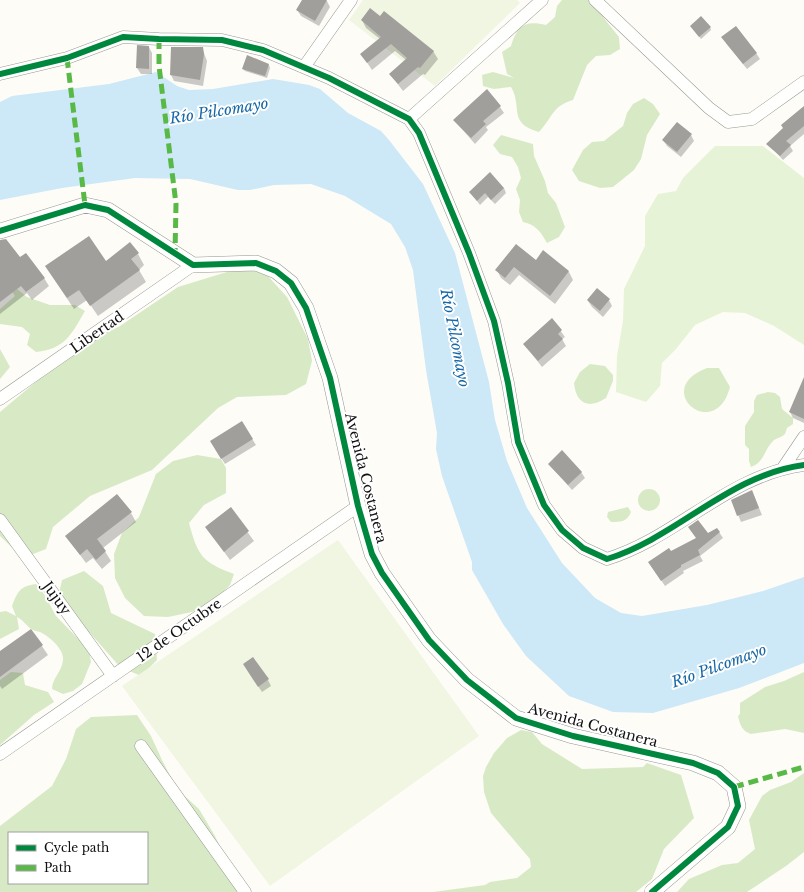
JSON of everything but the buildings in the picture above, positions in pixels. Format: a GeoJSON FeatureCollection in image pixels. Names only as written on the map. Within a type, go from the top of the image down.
{"type":"FeatureCollection","features":[{"type":"Feature","properties":{"kind":"street"},"geometry":{"type":"LineString","coordinates":[[304,67],[351,0]]}},
{"type":"Feature","properties":{"kind":"street"},"geometry":{"type":"LineString","coordinates":[[409,119],[542,0]]}},
{"type":"Feature","properties":{"kind":"street"},"geometry":{"type":"LineString","coordinates":[[596,0],[709,108],[728,122],[752,120],[804,82]]}},
{"type":"Feature","properties":{"kind":"street"},"geometry":{"type":"LineString","coordinates":[[0,74],[67,58],[123,37],[222,40],[263,50],[304,67],[329,78],[409,119],[419,133],[469,253],[494,321],[508,383],[518,442],[544,505],[562,530],[583,548],[607,559],[630,552],[670,529],[730,490],[783,468],[804,465]]}},
{"type":"Feature","properties":{"kind":"street"},"geometry":{"type":"LineString","coordinates":[[0,231],[85,206],[108,210],[193,264]]}},
{"type":"Feature","properties":{"kind":"street","name":"Avenida Costanera"},"geometry":{"type":"LineString","coordinates":[[193,264],[256,262],[276,271],[291,283],[306,308],[330,378],[358,506],[375,560],[382,573],[429,640],[467,680],[516,718],[573,736],[693,763],[718,774],[734,787],[738,806],[728,827],[652,892]]}},
{"type":"Feature","properties":{"kind":"street","name":"Libertad"},"geometry":{"type":"LineString","coordinates":[[0,399],[193,264]]}},
{"type":"Feature","properties":{"kind":"street"},"geometry":{"type":"LineString","coordinates":[[783,468],[804,437]]}},
{"type":"Feature","properties":{"kind":"street","name":"12 de Octubre"},"geometry":{"type":"LineString","coordinates":[[0,754],[358,506]]}},
{"type":"Feature","properties":{"kind":"street","name":"Jujuy"},"geometry":{"type":"LineString","coordinates":[[0,520],[113,676]]}},
{"type":"Feature","properties":{"kind":"street"},"geometry":{"type":"LineString","coordinates":[[141,746],[245,892]]}},
{"type":"Feature","properties":{"kind":"green space"},"geometry":{"type":"Polygon","coordinates":[[[363,0],[517,0],[520,3],[435,86],[349,20],[363,0]]]}},
{"type":"Feature","properties":{"kind":"green space"},"geometry":{"type":"Polygon","coordinates":[[[562,0],[602,0],[605,4],[603,17],[619,37],[620,49],[610,55],[596,56],[587,65],[573,100],[561,105],[539,132],[529,128],[519,119],[516,101],[511,87],[494,89],[483,86],[482,75],[493,72],[514,78],[507,74],[502,52],[511,46],[516,33],[523,26],[533,23],[546,25],[555,17],[557,6],[562,0]]]}},
{"type":"Feature","properties":{"kind":"green space"},"geometry":{"type":"Polygon","coordinates":[[[644,98],[653,104],[660,114],[647,135],[641,159],[634,170],[613,187],[600,188],[579,181],[572,170],[583,150],[592,142],[604,141],[623,126],[627,113],[633,104],[644,98]]]}},
{"type":"Feature","properties":{"kind":"green space"},"geometry":{"type":"Polygon","coordinates":[[[501,135],[533,144],[534,156],[545,181],[548,193],[556,203],[565,227],[559,237],[547,243],[537,229],[523,222],[519,212],[520,200],[516,189],[521,178],[518,167],[512,157],[500,154],[493,145],[501,135]]]}},
{"type":"Feature","properties":{"kind":"green space"},"geometry":{"type":"Polygon","coordinates":[[[715,146],[763,146],[804,178],[804,345],[774,326],[745,313],[723,312],[695,325],[676,349],[662,363],[660,386],[646,402],[616,392],[617,356],[623,321],[624,289],[645,246],[645,216],[658,194],[676,191],[683,178],[715,146]]]}},
{"type":"Feature","properties":{"kind":"green space"},"geometry":{"type":"Polygon","coordinates":[[[256,263],[287,297],[308,339],[312,361],[306,384],[286,395],[237,397],[218,408],[152,470],[90,496],[53,527],[46,549],[23,558],[0,536],[0,412],[75,349],[120,326],[178,287],[256,263]]]}},
{"type":"Feature","properties":{"kind":"green space"},"geometry":{"type":"Polygon","coordinates":[[[0,266],[17,289],[27,297],[50,305],[75,305],[85,311],[67,339],[54,347],[36,352],[27,345],[30,334],[22,327],[0,324],[0,309],[15,296],[8,286],[0,266]]]}},
{"type":"Feature","properties":{"kind":"green space"},"geometry":{"type":"Polygon","coordinates":[[[0,349],[10,367],[0,379],[0,349]]]}},
{"type":"Feature","properties":{"kind":"green space"},"geometry":{"type":"Polygon","coordinates":[[[590,364],[605,366],[613,375],[613,381],[606,398],[594,404],[588,404],[580,400],[575,390],[574,383],[580,372],[590,364]]]}},
{"type":"Feature","properties":{"kind":"green space"},"geometry":{"type":"Polygon","coordinates":[[[707,368],[719,368],[730,387],[722,403],[712,411],[701,412],[692,407],[685,398],[684,388],[691,377],[707,368]]]}},
{"type":"Feature","properties":{"kind":"green space"},"geometry":{"type":"Polygon","coordinates":[[[768,392],[775,393],[780,397],[782,409],[793,418],[793,424],[787,428],[784,435],[774,440],[762,459],[756,465],[751,467],[749,461],[749,449],[745,445],[745,426],[754,412],[754,401],[757,395],[768,392]]]}},
{"type":"Feature","properties":{"kind":"green space"},"geometry":{"type":"Polygon","coordinates":[[[197,455],[221,459],[226,468],[226,493],[204,505],[189,523],[192,534],[199,550],[208,561],[223,570],[234,574],[230,585],[213,602],[192,612],[168,617],[144,616],[125,598],[115,578],[114,554],[122,533],[139,517],[156,474],[173,461],[197,455]]]}},
{"type":"Feature","properties":{"kind":"green space"},"geometry":{"type":"Polygon","coordinates":[[[649,489],[657,492],[660,500],[657,508],[649,511],[641,508],[638,500],[641,492],[649,489]]]}},
{"type":"Feature","properties":{"kind":"green space"},"geometry":{"type":"Polygon","coordinates":[[[628,507],[631,512],[626,520],[611,522],[607,517],[608,512],[628,507]]]}},
{"type":"Feature","properties":{"kind":"green space"},"geometry":{"type":"Polygon","coordinates":[[[338,540],[479,736],[270,886],[122,686],[338,540]]]}},
{"type":"Feature","properties":{"kind":"green space"},"geometry":{"type":"Polygon","coordinates":[[[84,571],[103,586],[111,613],[155,634],[157,660],[141,676],[120,667],[90,633],[70,622],[57,603],[62,580],[84,571]]]}},
{"type":"Feature","properties":{"kind":"green space"},"geometry":{"type":"Polygon","coordinates":[[[36,584],[44,594],[56,616],[89,650],[91,662],[82,684],[73,691],[63,694],[52,689],[52,685],[61,668],[63,656],[59,648],[52,640],[40,632],[31,629],[17,617],[19,629],[0,639],[0,612],[6,611],[16,616],[12,606],[18,593],[26,586],[36,584]]]}},
{"type":"Feature","properties":{"kind":"green space"},"geometry":{"type":"Polygon","coordinates":[[[11,672],[23,673],[25,685],[48,692],[54,702],[34,715],[0,745],[0,680],[11,672]]]}},
{"type":"Feature","properties":{"kind":"green space"},"geometry":{"type":"Polygon","coordinates":[[[804,672],[804,733],[785,729],[751,734],[743,729],[738,716],[740,714],[740,703],[765,687],[784,681],[804,672]]]}},
{"type":"Feature","properties":{"kind":"green space"},"geometry":{"type":"Polygon","coordinates":[[[137,715],[151,736],[177,789],[199,809],[215,836],[241,892],[0,892],[0,826],[52,786],[66,759],[76,729],[91,717],[137,715]]]}},
{"type":"Feature","properties":{"kind":"green space"},"geometry":{"type":"Polygon","coordinates":[[[521,730],[532,732],[542,744],[582,769],[643,767],[647,763],[681,775],[694,818],[664,849],[652,879],[636,892],[433,892],[485,885],[490,882],[517,878],[531,867],[530,859],[491,813],[484,792],[483,776],[494,753],[507,738],[521,730]]]}},
{"type":"Feature","properties":{"kind":"green space"},"geometry":{"type":"Polygon","coordinates":[[[804,773],[804,852],[747,892],[677,892],[689,879],[722,865],[738,863],[755,849],[749,820],[762,796],[770,790],[791,782],[804,773]]]}},
{"type":"Feature","properties":{"kind":"water","name":"Río Pilcomayo"},"geometry":{"type":"Polygon","coordinates":[[[156,72],[177,86],[189,90],[213,89],[273,79],[309,85],[320,89],[348,113],[381,131],[423,184],[455,253],[489,382],[495,420],[507,461],[527,508],[562,563],[595,598],[621,613],[642,616],[707,605],[763,591],[804,577],[804,663],[739,688],[653,713],[613,712],[569,696],[526,656],[503,624],[472,570],[472,562],[442,476],[436,449],[437,433],[426,370],[413,270],[405,247],[391,224],[345,196],[311,184],[274,185],[250,190],[238,190],[190,179],[135,178],[62,188],[0,200],[0,102],[12,96],[109,84],[156,72]]]}},
{"type":"Feature","properties":{"kind":"marked path"},"geometry":{"type":"LineString","coordinates":[[159,39],[159,66],[176,204],[175,253]]}},
{"type":"Feature","properties":{"kind":"marked path"},"geometry":{"type":"LineString","coordinates":[[67,58],[85,205]]}},
{"type":"Feature","properties":{"kind":"marked path"},"geometry":{"type":"LineString","coordinates":[[734,787],[804,767]]}},
{"type":"Feature","properties":{"kind":"cycle path"},"geometry":{"type":"LineString","coordinates":[[0,74],[67,58],[123,37],[222,40],[263,50],[329,78],[409,119],[419,133],[469,253],[494,321],[508,383],[518,442],[544,505],[562,530],[583,548],[607,559],[633,549],[727,493],[751,481],[777,471],[804,465]]}},
{"type":"Feature","properties":{"kind":"cycle path"},"geometry":{"type":"LineString","coordinates":[[0,231],[85,205],[108,210],[193,265],[256,263],[276,271],[291,283],[306,308],[330,378],[358,506],[372,554],[382,573],[429,640],[467,680],[516,718],[573,736],[693,763],[718,773],[734,787],[738,806],[728,827],[652,892]]}}]}
